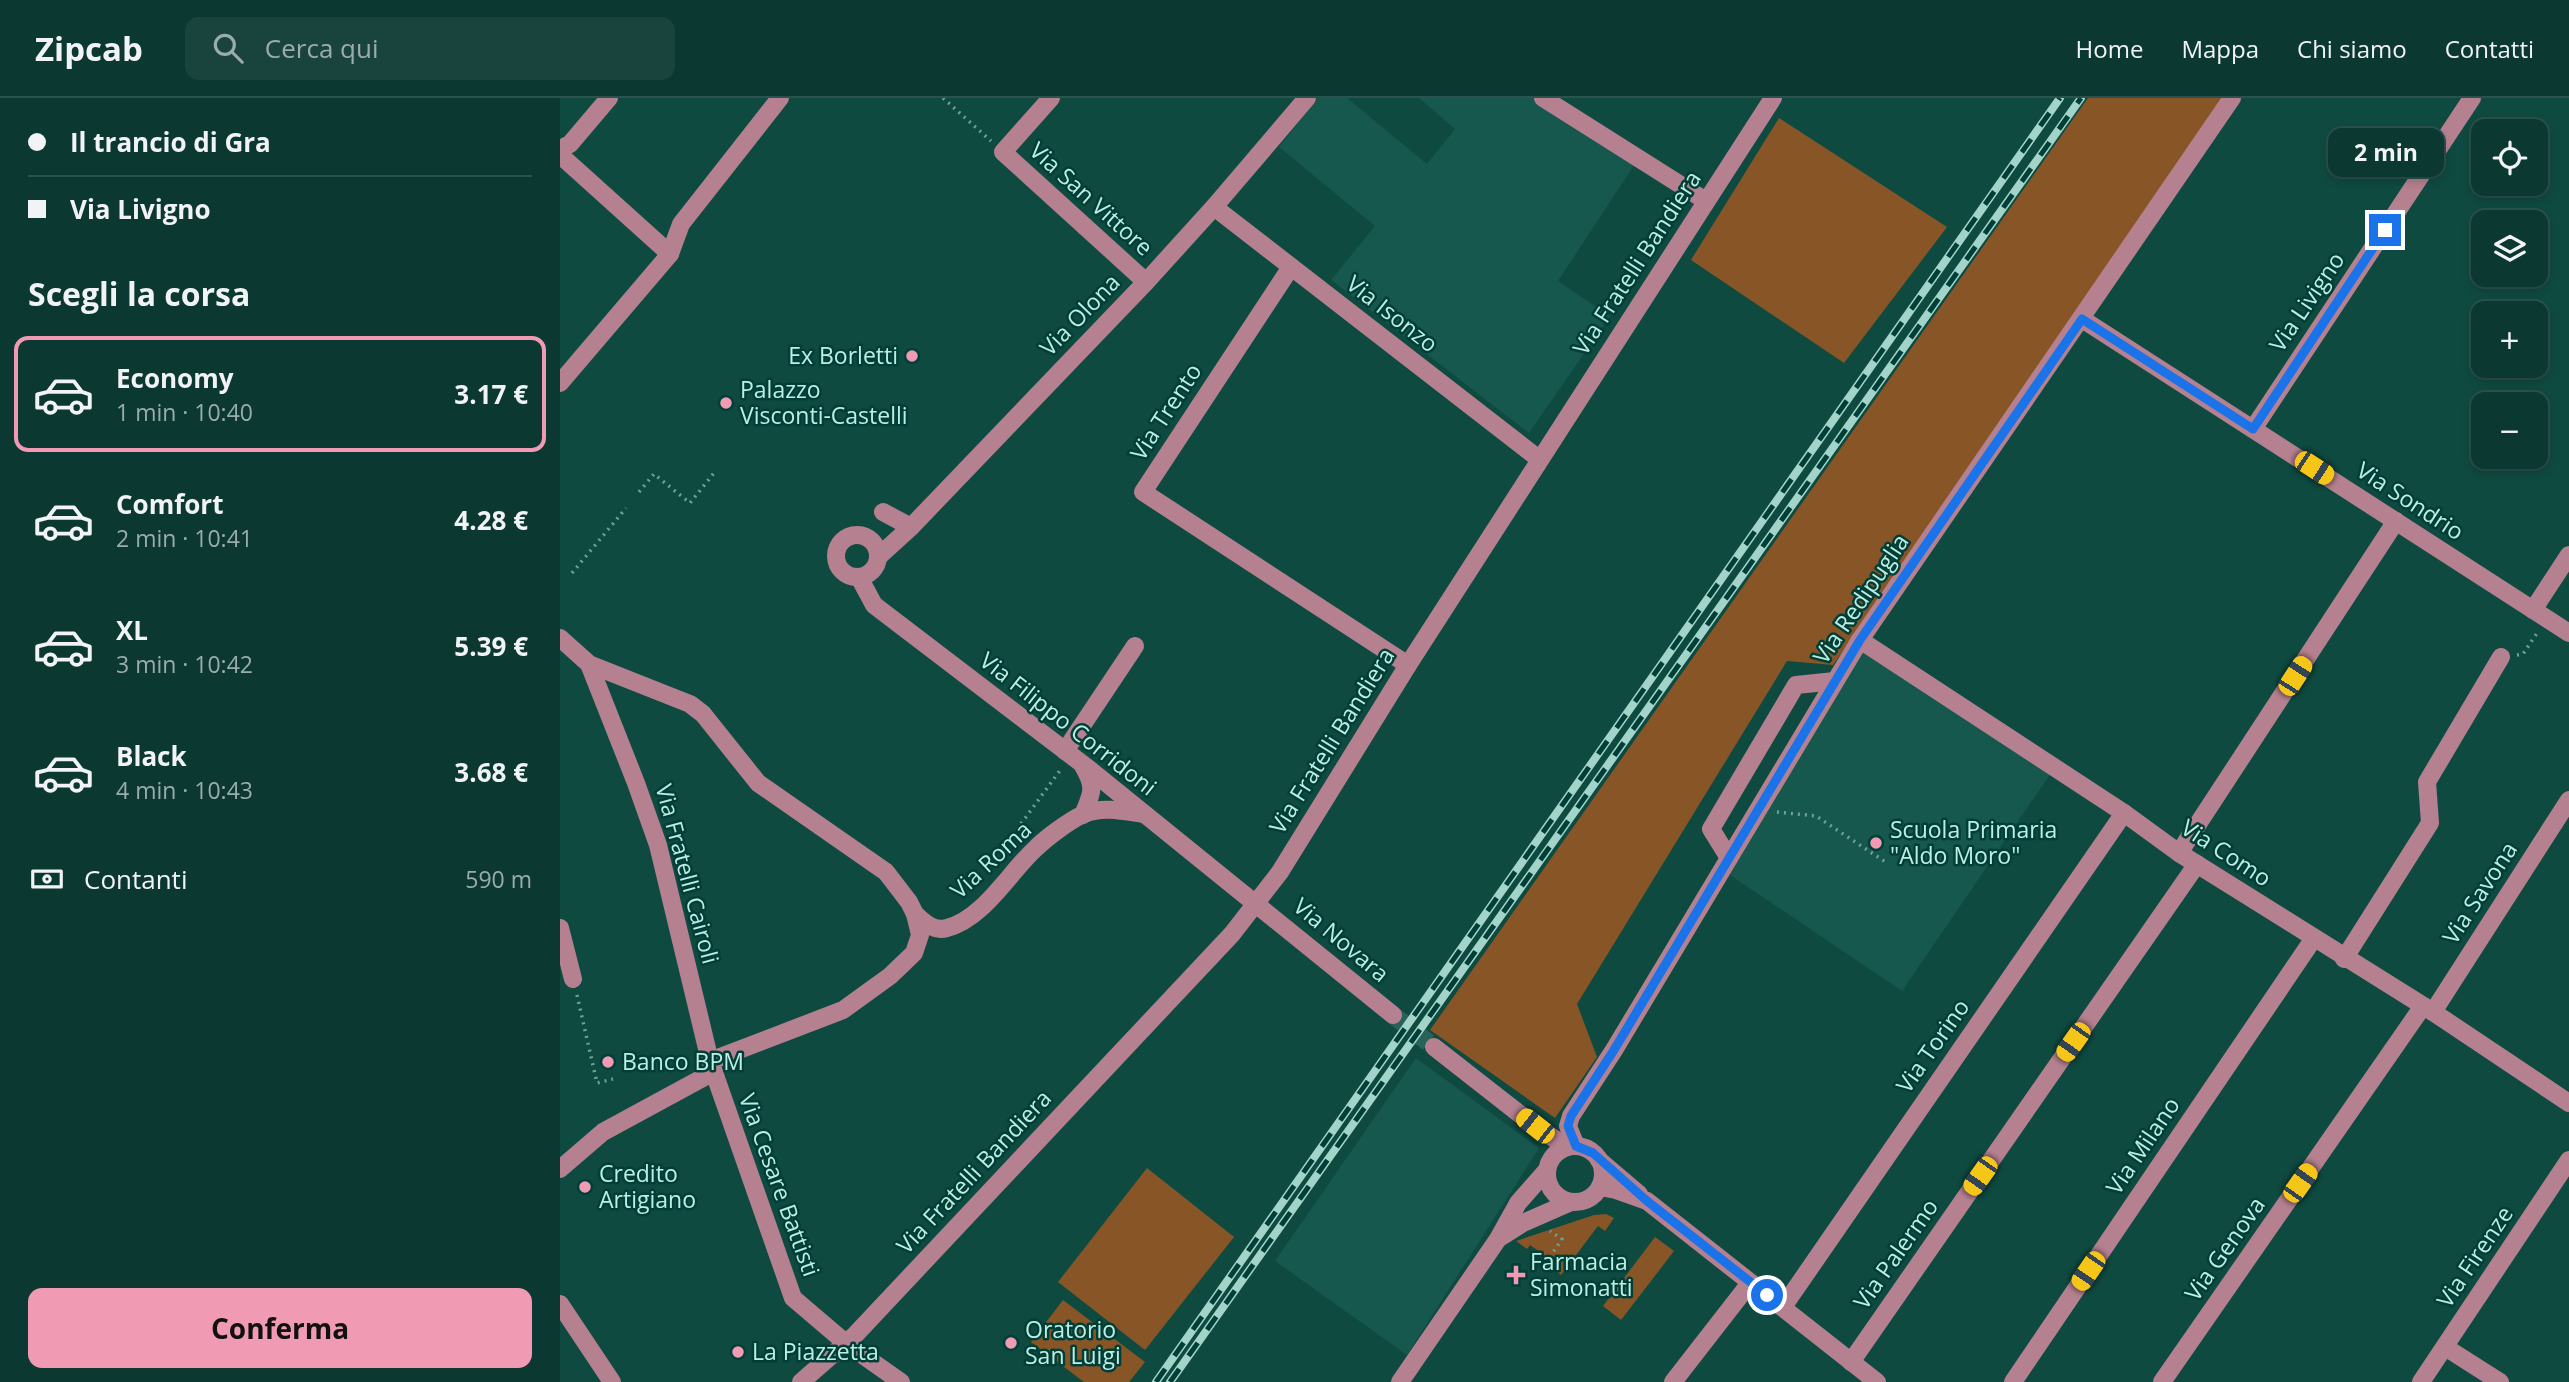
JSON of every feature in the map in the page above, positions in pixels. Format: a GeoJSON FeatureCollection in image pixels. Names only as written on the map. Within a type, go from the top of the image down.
{"type":"FeatureCollection","features":[{"type":"Feature","properties":{"kind":"street"},"geometry":{"type":"LineString","coordinates":[[560,149],[570,144],[609,98]]}},
{"type":"Feature","properties":{"kind":"street"},"geometry":{"type":"LineString","coordinates":[[560,383],[670,254],[681,224],[780,98]]}},
{"type":"Feature","properties":{"kind":"street"},"geometry":{"type":"LineString","coordinates":[[1003,152],[1051,98]]}},
{"type":"Feature","properties":{"kind":"street","name":"Via Olona"},"geometry":{"type":"LineString","coordinates":[[878,557],[911,527],[1146,282],[1307,98]]}},
{"type":"Feature","properties":{"kind":"street"},"geometry":{"type":"LineString","coordinates":[[1543,98],[1706,201]]}},
{"type":"Feature","properties":{"kind":"street","name":"Via Fratelli Bandiera"},"geometry":{"type":"LineString","coordinates":[[801,1382],[847,1344],[1232,934],[1257,903],[1280,872],[1408,664],[1773,98]]}},
{"type":"Feature","properties":{"kind":"street","name":"Via Redipuglia"},"geometry":{"type":"LineString","coordinates":[[1572,1147],[1568,1126],[1571,1116],[1614,1050],[1860,640],[2232,98]]}},
{"type":"Feature","properties":{"kind":"street","name":"Via Livigno"},"geometry":{"type":"LineString","coordinates":[[2253,429],[2472,98]]}},
{"type":"Feature","properties":{"kind":"street","name":"Via San Vittore"},"geometry":{"type":"LineString","coordinates":[[1003,152],[1146,282]]}},
{"type":"Feature","properties":{"kind":"street"},"geometry":{"type":"LineString","coordinates":[[560,155],[670,254]]}},
{"type":"Feature","properties":{"kind":"street","name":"Via Isonzo"},"geometry":{"type":"LineString","coordinates":[[1214,207],[1539,459]]}},
{"type":"Feature","properties":{"kind":"street","name":"Via Trento"},"geometry":{"type":"LineString","coordinates":[[1291,267],[1143,492],[1408,664]]}},
{"type":"Feature","properties":{"kind":"street","name":"Via Sondrio"},"geometry":{"type":"LineString","coordinates":[[2082,319],[2569,633]]}},
{"type":"Feature","properties":{"kind":"street"},"geometry":{"type":"LineString","coordinates":[[883,512],[911,527]]}},
{"type":"Feature","properties":{"kind":"street"},"geometry":{"type":"LineString","coordinates":[[2179,853],[2396,520]]}},
{"type":"Feature","properties":{"kind":"street"},"geometry":{"type":"LineString","coordinates":[[850,536],[864,536],[874,544],[878,557],[870,572],[859,577],[846,573],[837,563],[837,550],[850,536]]}},
{"type":"Feature","properties":{"kind":"street"},"geometry":{"type":"LineString","coordinates":[[2540,614],[2569,555]]}},
{"type":"Feature","properties":{"kind":"street","name":"Via Filippo Corridoni"},"geometry":{"type":"LineString","coordinates":[[859,577],[874,605],[1257,903]]}},
{"type":"Feature","properties":{"kind":"street","name":"Via Fratelli Cairoli"},"geometry":{"type":"LineString","coordinates":[[560,638],[604,681],[658,845],[711,1066]]}},
{"type":"Feature","properties":{"kind":"street","name":"Via Como"},"geometry":{"type":"LineString","coordinates":[[1860,640],[2124,813],[2179,853],[2344,959],[2428,1009],[2569,1103]]}},
{"type":"Feature","properties":{"kind":"street"},"geometry":{"type":"LineString","coordinates":[[1083,814],[1093,785],[1072,757],[1135,646]]}},
{"type":"Feature","properties":{"kind":"street"},"geometry":{"type":"LineString","coordinates":[[2344,959],[2430,822],[2427,782],[2501,657]]}},
{"type":"Feature","properties":{"kind":"street"},"geometry":{"type":"LineString","coordinates":[[560,1169],[603,1132],[708,1075],[711,1066],[844,1010],[890,976],[914,953],[920,935],[915,914],[886,872],[758,783],[703,714],[690,704],[604,681]]}},
{"type":"Feature","properties":{"kind":"street"},"geometry":{"type":"LineString","coordinates":[[1729,858],[1710,829],[1796,685],[1835,681]]}},
{"type":"Feature","properties":{"kind":"street","name":"Via Savona"},"geometry":{"type":"LineString","coordinates":[[2428,1009],[2569,800]]}},
{"type":"Feature","properties":{"kind":"street","name":"Via Roma"},"geometry":{"type":"LineString","coordinates":[[915,914],[928,927],[946,929],[973,915],[1036,848],[1083,814],[1117,810],[1146,814]]}},
{"type":"Feature","properties":{"kind":"street","name":"Via Torino"},"geometry":{"type":"LineString","coordinates":[[1783,1307],[2124,813]]}},
{"type":"Feature","properties":{"kind":"street","name":"Via Palermo"},"geometry":{"type":"LineString","coordinates":[[1861,1375],[2197,864]]}},
{"type":"Feature","properties":{"kind":"street","name":"Via Novara"},"geometry":{"type":"LineString","coordinates":[[1257,903],[1393,1015]]}},
{"type":"Feature","properties":{"kind":"street"},"geometry":{"type":"LineString","coordinates":[[560,928],[573,979]]}},
{"type":"Feature","properties":{"kind":"street","name":"Via Milano"},"geometry":{"type":"LineString","coordinates":[[2013,1382],[2314,938]]}},
{"type":"Feature","properties":{"kind":"street","name":"Via Genova"},"geometry":{"type":"LineString","coordinates":[[2162,1382],[2428,1009]]}},
{"type":"Feature","properties":{"kind":"street"},"geometry":{"type":"LineString","coordinates":[[1434,1047],[1535,1126],[1572,1147],[1586,1148],[1647,1201],[1783,1307],[1861,1375]]}},
{"type":"Feature","properties":{"kind":"street","name":"Via Cesare Battisti"},"geometry":{"type":"LineString","coordinates":[[711,1066],[793,1297],[847,1344],[901,1382]]}},
{"type":"Feature","properties":{"kind":"street"},"geometry":{"type":"LineString","coordinates":[[1535,1126],[1549,1165],[1548,1179],[1556,1194],[1571,1202]]}},
{"type":"Feature","properties":{"kind":"street"},"geometry":{"type":"LineString","coordinates":[[1400,1382],[1498,1238],[1518,1203],[1555,1155],[1572,1147]]}},
{"type":"Feature","properties":{"kind":"street"},"geometry":{"type":"LineString","coordinates":[[1498,1238],[1523,1223],[1571,1202],[1588,1199],[1600,1187],[1603,1178],[1599,1160]]}},
{"type":"Feature","properties":{"kind":"street","name":"Via Firenze"},"geometry":{"type":"LineString","coordinates":[[2421,1382],[2569,1160]]}},
{"type":"Feature","properties":{"kind":"street"},"geometry":{"type":"LineString","coordinates":[[1600,1187],[1616,1189],[1647,1201]]}},
{"type":"Feature","properties":{"kind":"street"},"geometry":{"type":"LineString","coordinates":[[1673,1382],[1750,1283]]}},
{"type":"Feature","properties":{"kind":"street"},"geometry":{"type":"LineString","coordinates":[[560,1304],[612,1382]]}},
{"type":"Feature","properties":{"kind":"street"},"geometry":{"type":"LineString","coordinates":[[2445,1347],[2500,1382]]}},
{"type":"Feature","properties":{"kind":"path"},"geometry":{"type":"LineString","coordinates":[[943,98],[1003,152]]}},
{"type":"Feature","properties":{"kind":"path"},"geometry":{"type":"LineString","coordinates":[[639,492],[654,474],[690,503],[714,473]]}},
{"type":"Feature","properties":{"kind":"path"},"geometry":{"type":"LineString","coordinates":[[572,573],[626,508]]}},
{"type":"Feature","properties":{"kind":"path"},"geometry":{"type":"LineString","coordinates":[[2501,657],[2523,654],[2540,614]]}},
{"type":"Feature","properties":{"kind":"path"},"geometry":{"type":"LineString","coordinates":[[988,869],[1072,757]]}},
{"type":"Feature","properties":{"kind":"path"},"geometry":{"type":"LineString","coordinates":[[1757,811],[1816,816],[1887,863]]}},
{"type":"Feature","properties":{"kind":"path"},"geometry":{"type":"LineString","coordinates":[[573,979],[597,1083],[613,1079]]}},
{"type":"Feature","properties":{"kind":"path"},"geometry":{"type":"LineString","coordinates":[[1546,1263],[1562,1239],[1549,1230]]}},
{"type":"Feature","properties":{"kind":"shaded area"},"geometry":{"type":"Polygon","coordinates":[[[1318,98],[1347,98],[1427,164],[1455,129],[1419,98],[1558,98],[1642,153],[1558,281],[1610,316],[1529,433],[1331,280],[1375,226],[1279,147],[1318,98]]]}},
{"type":"Feature","properties":{"kind":"shaded area"},"geometry":{"type":"Polygon","coordinates":[[[2088,98],[2228,98],[1833,665],[1787,661],[1577,1004],[1597,1057],[1555,1118],[1430,1030],[2088,98]]]}},
{"type":"Feature","properties":{"kind":"shaded area"},"geometry":{"type":"Polygon","coordinates":[[[1779,118],[1947,227],[1844,363],[1691,260],[1779,118]]]}},
{"type":"Feature","properties":{"kind":"shaded area","name":"Scuola Primaria \"Aldo Moro\""},"geometry":{"type":"Polygon","coordinates":[[[1863,649],[2051,773],[1902,991],[1730,875],[1863,649]]]}},
{"type":"Feature","properties":{"kind":"shaded area"},"geometry":{"type":"Polygon","coordinates":[[[1416,1058],[1539,1148],[1407,1355],[1275,1261],[1416,1058]]]}},
{"type":"Feature","properties":{"kind":"shaded area"},"geometry":{"type":"Polygon","coordinates":[[[1147,1168],[1234,1237],[1145,1350],[1058,1282],[1147,1168]]]}},
{"type":"Feature","properties":{"kind":"shaded area"},"geometry":{"type":"Polygon","coordinates":[[[1606,1214],[1614,1218],[1605,1231],[1598,1226],[1561,1275],[1541,1258],[1543,1254],[1530,1245],[1527,1249],[1516,1241],[1594,1215],[1606,1214]]]}},
{"type":"Feature","properties":{"kind":"shaded area"},"geometry":{"type":"Polygon","coordinates":[[[1655,1237],[1674,1251],[1621,1320],[1603,1306],[1655,1237]]]}},
{"type":"Feature","properties":{"kind":"shaded area"},"geometry":{"type":"Polygon","coordinates":[[[1063,1300],[1145,1362],[1129,1382],[1084,1382],[1031,1342],[1063,1300]]]}},
{"type":"Feature","properties":{"kind":"tunnel"},"geometry":{"type":"LineString","coordinates":[[1393,1015],[1434,1047]]}},
{"type":"Feature","properties":{"kind":"railway"},"geometry":{"type":"LineString","coordinates":[[1156,1382],[2060,98]]}},
{"type":"Feature","properties":{"kind":"railway"},"geometry":{"type":"LineString","coordinates":[[1170,1382],[2081,98]]}},
{"type":"Feature","properties":{"kind":"place","name":"Ex Borletti"},"geometry":{"type":"Point","coordinates":[912,356]}},
{"type":"Feature","properties":{"kind":"place","name":"Palazzo Visconti-Castelli"},"geometry":{"type":"Point","coordinates":[726,403]}},
{"type":"Feature","properties":{"kind":"place","name":"Scuola Primaria \"Aldo Moro\""},"geometry":{"type":"Point","coordinates":[1876,843]}},
{"type":"Feature","properties":{"kind":"place","name":"Banco BPM"},"geometry":{"type":"Point","coordinates":[608,1062]}},
{"type":"Feature","properties":{"kind":"place","name":"Credito Artigiano"},"geometry":{"type":"Point","coordinates":[585,1187]}},
{"type":"Feature","properties":{"kind":"place","name":"Farmacia Simonatti"},"geometry":{"type":"Point","coordinates":[1516,1275]}},
{"type":"Feature","properties":{"kind":"place","name":"Oratorio San Luigi"},"geometry":{"type":"Point","coordinates":[1011,1343]}},
{"type":"Feature","properties":{"kind":"place","name":"La Piazzetta"},"geometry":{"type":"Point","coordinates":[738,1352]}},
{"type":"Feature","properties":{"kind":"route"},"geometry":{"type":"LineString","coordinates":[[1767,1295],[1647,1201],[1593,1153],[1576,1146],[1568,1126],[1571,1116],[1614,1050],[1860,640],[2082,319],[2253,429],[2385,230]]}}]}
